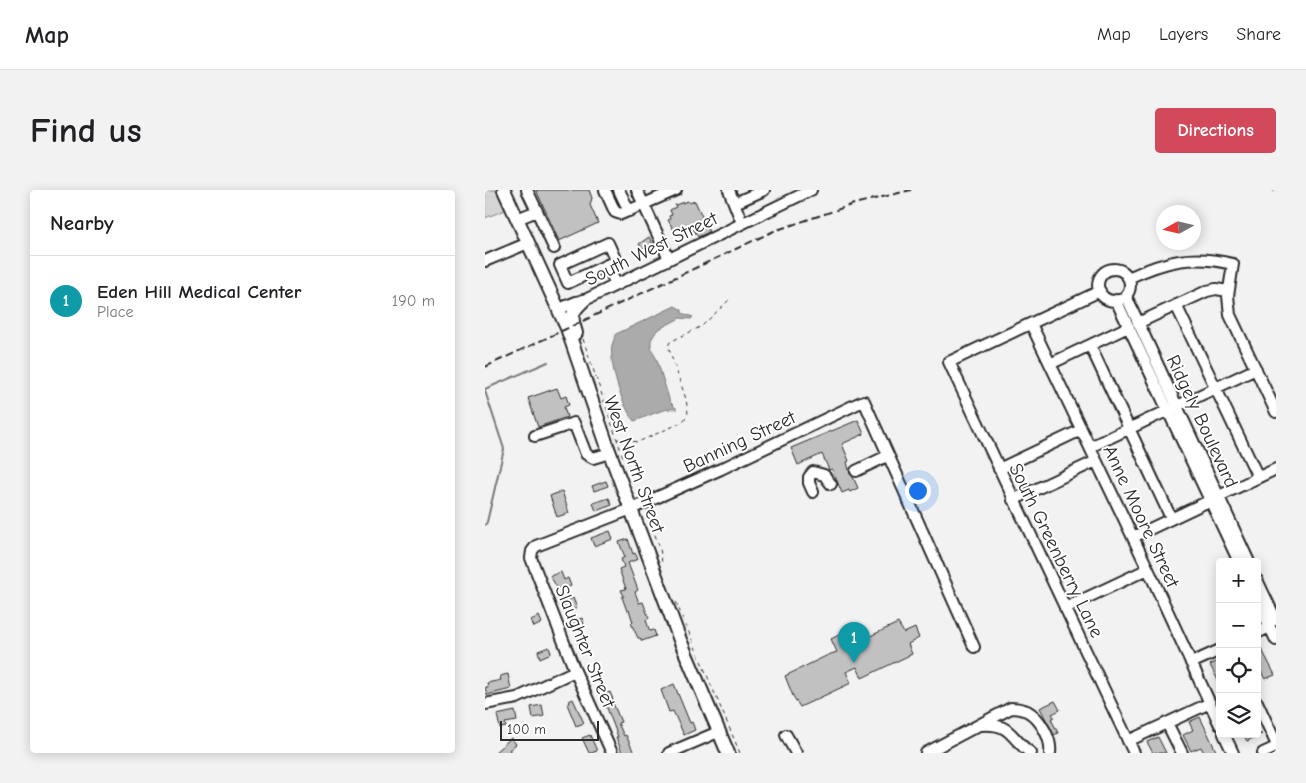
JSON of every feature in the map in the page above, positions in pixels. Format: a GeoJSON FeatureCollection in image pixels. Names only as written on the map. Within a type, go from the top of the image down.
{"type":"FeatureCollection","features":[{"type":"Feature","properties":{"kind":"main road","name":"West North Street"},"geometry":{"type":"LineString","coordinates":[[504,190],[559,309],[610,453],[680,640],[728,753]]}},
{"type":"Feature","properties":{"kind":"main road"},"geometry":{"type":"LineString","coordinates":[[583,301],[575,309],[572,319],[582,354],[589,392]]}},
{"type":"Feature","properties":{"kind":"street"},"geometry":{"type":"LineString","coordinates":[[527,190],[553,248]]}},
{"type":"Feature","properties":{"kind":"street"},"geometry":{"type":"LineString","coordinates":[[605,190],[615,212],[621,214],[644,205],[670,191]]}},
{"type":"Feature","properties":{"kind":"street"},"geometry":{"type":"LineString","coordinates":[[619,190],[629,211]]}},
{"type":"Feature","properties":{"kind":"street"},"geometry":{"type":"LineString","coordinates":[[637,190],[669,259]]}},
{"type":"Feature","properties":{"kind":"street"},"geometry":{"type":"LineString","coordinates":[[729,190],[742,223]]}},
{"type":"Feature","properties":{"kind":"street"},"geometry":{"type":"LineString","coordinates":[[735,203],[764,190]]}},
{"type":"Feature","properties":{"kind":"street","name":"South West Street"},"geometry":{"type":"LineString","coordinates":[[559,309],[583,301],[811,190]]}},
{"type":"Feature","properties":{"kind":"street"},"geometry":{"type":"LineString","coordinates":[[517,219],[537,211]]}},
{"type":"Feature","properties":{"kind":"street"},"geometry":{"type":"LineString","coordinates":[[485,261],[528,243]]}},
{"type":"Feature","properties":{"kind":"street"},"geometry":{"type":"LineString","coordinates":[[608,243],[616,261],[607,265],[568,283],[560,265],[608,243]]}},
{"type":"Feature","properties":{"kind":"street"},"geometry":{"type":"LineString","coordinates":[[1128,278],[1158,265],[1179,260],[1199,259],[1233,264],[1228,291],[1230,315],[1276,412]]}},
{"type":"Feature","properties":{"kind":"street"},"geometry":{"type":"LineString","coordinates":[[607,265],[616,284]]}},
{"type":"Feature","properties":{"kind":"street"},"geometry":{"type":"LineString","coordinates":[[1119,269],[1128,278],[1130,285],[1121,298],[1107,299],[1100,291],[1100,277],[1108,270],[1119,269]]}},
{"type":"Feature","properties":{"kind":"street"},"geometry":{"type":"LineString","coordinates":[[1050,364],[1207,291],[1213,289],[1228,291]]}},
{"type":"Feature","properties":{"kind":"street"},"geometry":{"type":"LineString","coordinates":[[1031,324],[1100,291]]}},
{"type":"Feature","properties":{"kind":"street","name":"Ridgely Boulevard"},"geometry":{"type":"LineString","coordinates":[[1121,298],[1133,325],[1177,407],[1214,498],[1247,558]]}},
{"type":"Feature","properties":{"kind":"street"},"geometry":{"type":"LineString","coordinates":[[1176,305],[1258,477]]}},
{"type":"Feature","properties":{"kind":"street","name":"South Greenberry Lane"},"geometry":{"type":"LineString","coordinates":[[1031,324],[949,362],[1134,753]]}},
{"type":"Feature","properties":{"kind":"street","name":"Anne Moore Street"},"geometry":{"type":"LineString","coordinates":[[1031,324],[1216,716]]}},
{"type":"Feature","properties":{"kind":"street"},"geometry":{"type":"LineString","coordinates":[[1133,325],[1167,412],[1214,498],[1237,558]]}},
{"type":"Feature","properties":{"kind":"street"},"geometry":{"type":"LineString","coordinates":[[1091,345],[1171,518]]}},
{"type":"Feature","properties":{"kind":"street"},"geometry":{"type":"LineString","coordinates":[[1090,447],[1256,369]]}},
{"type":"Feature","properties":{"kind":"street","name":"Banning Street"},"geometry":{"type":"LineString","coordinates":[[532,551],[537,546],[643,504],[728,466],[862,402],[974,648]]}},
{"type":"Feature","properties":{"kind":"street"},"geometry":{"type":"LineString","coordinates":[[535,436],[574,423],[586,454],[593,458],[610,453]]}},
{"type":"Feature","properties":{"kind":"street"},"geometry":{"type":"LineString","coordinates":[[999,469],[1081,430]]}},
{"type":"Feature","properties":{"kind":"street"},"geometry":{"type":"LineString","coordinates":[[856,471],[885,457]]}},
{"type":"Feature","properties":{"kind":"street"},"geometry":{"type":"LineString","coordinates":[[1013,500],[1096,461]]}},
{"type":"Feature","properties":{"kind":"street"},"geometry":{"type":"LineString","coordinates":[[1133,537],[1276,469]]}},
{"type":"Feature","properties":{"kind":"street"},"geometry":{"type":"LineString","coordinates":[[813,492],[809,483],[809,477],[813,472],[824,474],[831,484]]}},
{"type":"Feature","properties":{"kind":"street","name":"Slaughter Street"},"geometry":{"type":"LineString","coordinates":[[532,551],[531,558],[575,670],[611,753]]}},
{"type":"Feature","properties":{"kind":"street"},"geometry":{"type":"LineString","coordinates":[[1065,608],[1148,569]]}},
{"type":"Feature","properties":{"kind":"street"},"geometry":{"type":"LineString","coordinates":[[1261,589],[1273,623],[1276,640]]}},
{"type":"Feature","properties":{"kind":"street"},"geometry":{"type":"LineString","coordinates":[[1259,603],[1273,623]]}},
{"type":"Feature","properties":{"kind":"street"},"geometry":{"type":"LineString","coordinates":[[1261,630],[1273,623]]}},
{"type":"Feature","properties":{"kind":"street"},"geometry":{"type":"LineString","coordinates":[[1191,663],[1216,652]]}},
{"type":"Feature","properties":{"kind":"street"},"geometry":{"type":"LineString","coordinates":[[485,704],[517,698],[575,670]]}},
{"type":"Feature","properties":{"kind":"street"},"geometry":{"type":"LineString","coordinates":[[1128,741],[1210,703]]}},
{"type":"Feature","properties":{"kind":"street"},"geometry":{"type":"LineString","coordinates":[[926,753],[1011,708],[1026,711],[1035,718],[1048,738],[1050,753]]}},
{"type":"Feature","properties":{"kind":"street"},"geometry":{"type":"LineString","coordinates":[[1261,711],[1276,743]]}},
{"type":"Feature","properties":{"kind":"street"},"geometry":{"type":"LineString","coordinates":[[1167,723],[1181,753]]}},
{"type":"Feature","properties":{"kind":"street"},"geometry":{"type":"LineString","coordinates":[[978,725],[1000,725],[1007,729],[1031,753]]}},
{"type":"Feature","properties":{"kind":"street"},"geometry":{"type":"LineString","coordinates":[[669,753],[718,732]]}},
{"type":"Feature","properties":{"kind":"street"},"geometry":{"type":"LineString","coordinates":[[786,735],[796,753]]}},
{"type":"Feature","properties":{"kind":"street"},"geometry":{"type":"LineString","coordinates":[[1226,738],[1233,753]]}},
{"type":"Feature","properties":{"kind":"street"},"geometry":{"type":"LineString","coordinates":[[1263,753],[1276,747]]}},
{"type":"Feature","properties":{"kind":"path"},"geometry":{"type":"LineString","coordinates":[[616,439],[638,442],[683,422],[688,413],[686,399],[668,346],[670,342],[702,326],[731,298]]}},
{"type":"Feature","properties":{"kind":"path"},"geometry":{"type":"LineString","coordinates":[[582,337],[625,464]]}},
{"type":"Feature","properties":{"kind":"path"},"geometry":{"type":"LineString","coordinates":[[643,504],[648,512],[648,517],[660,548],[663,568]]}},
{"type":"Feature","properties":{"kind":"path"},"geometry":{"type":"LineString","coordinates":[[676,600],[740,753]]}},
{"type":"Feature","properties":{"kind":"shaded area"},"geometry":{"type":"Polygon","coordinates":[[[485,190],[496,190],[505,210],[485,218],[485,190]]]}},
{"type":"Feature","properties":{"kind":"shaded area"},"geometry":{"type":"Polygon","coordinates":[[[675,306],[682,310],[682,313],[693,317],[691,319],[680,318],[657,330],[651,340],[651,348],[657,360],[670,402],[677,409],[661,411],[634,421],[625,405],[614,374],[612,363],[613,342],[616,334],[675,306]]]}},
{"type":"Feature","properties":{"kind":"building"},"geometry":{"type":"Polygon","coordinates":[[[536,190],[589,190],[592,198],[590,205],[598,223],[559,241],[536,190]]]}},
{"type":"Feature","properties":{"kind":"building"},"geometry":{"type":"Polygon","coordinates":[[[688,201],[689,203],[695,201],[709,232],[698,237],[694,230],[681,234],[679,229],[676,231],[675,228],[673,229],[668,220],[670,219],[669,216],[672,215],[670,210],[676,207],[675,205],[688,201]]]}},
{"type":"Feature","properties":{"kind":"building"},"geometry":{"type":"Polygon","coordinates":[[[649,237],[656,250],[647,254],[639,244],[649,237]]]}},
{"type":"Feature","properties":{"kind":"building"},"geometry":{"type":"Polygon","coordinates":[[[557,388],[561,398],[566,396],[569,405],[564,407],[567,417],[538,427],[528,398],[557,388]]]}},
{"type":"Feature","properties":{"kind":"building"},"geometry":{"type":"Polygon","coordinates":[[[858,420],[864,434],[842,444],[849,461],[847,462],[850,474],[858,488],[842,493],[832,469],[829,470],[822,454],[798,465],[791,448],[858,420]]]}},
{"type":"Feature","properties":{"kind":"building"},"geometry":{"type":"Polygon","coordinates":[[[606,481],[608,486],[594,491],[592,486],[606,481]]]}},
{"type":"Feature","properties":{"kind":"building"},"geometry":{"type":"Polygon","coordinates":[[[562,491],[569,513],[557,517],[550,496],[562,491]]]}},
{"type":"Feature","properties":{"kind":"building"},"geometry":{"type":"Polygon","coordinates":[[[609,498],[612,505],[596,511],[593,503],[609,498]]]}},
{"type":"Feature","properties":{"kind":"building"},"geometry":{"type":"Polygon","coordinates":[[[610,531],[613,539],[594,546],[591,538],[610,531]]]}},
{"type":"Feature","properties":{"kind":"building"},"geometry":{"type":"Polygon","coordinates":[[[628,539],[633,554],[635,553],[638,559],[628,563],[638,590],[635,592],[639,603],[643,602],[649,618],[646,620],[649,629],[650,631],[654,630],[656,636],[642,641],[638,638],[631,623],[633,622],[629,610],[627,611],[621,590],[626,589],[619,569],[624,567],[621,559],[625,557],[619,542],[628,539]]]}},
{"type":"Feature","properties":{"kind":"building"},"geometry":{"type":"Polygon","coordinates":[[[561,572],[564,580],[568,578],[571,586],[561,590],[560,588],[558,589],[550,576],[561,572]]]}},
{"type":"Feature","properties":{"kind":"building"},"geometry":{"type":"Polygon","coordinates":[[[573,598],[577,608],[565,614],[561,603],[573,598]]]}},
{"type":"Feature","properties":{"kind":"building"},"geometry":{"type":"Polygon","coordinates":[[[539,616],[542,623],[534,627],[531,620],[539,616]]]}},
{"type":"Feature","properties":{"kind":"building"},"geometry":{"type":"Polygon","coordinates":[[[582,618],[584,624],[571,629],[569,623],[582,618]]]}},
{"type":"Feature","properties":{"kind":"building"},"geometry":{"type":"Polygon","coordinates":[[[898,623],[904,633],[915,628],[919,638],[908,644],[912,654],[862,678],[857,667],[846,672],[851,683],[800,707],[793,696],[785,676],[837,652],[831,639],[841,634],[847,647],[898,623]]]}},
{"type":"Feature","properties":{"kind":"building"},"geometry":{"type":"Polygon","coordinates":[[[549,647],[551,653],[540,658],[538,651],[549,647]]]}},
{"type":"Feature","properties":{"kind":"building"},"geometry":{"type":"Polygon","coordinates":[[[1261,648],[1275,675],[1265,679],[1261,672],[1261,648]]]}},
{"type":"Feature","properties":{"kind":"building"},"geometry":{"type":"Polygon","coordinates":[[[1216,662],[1216,676],[1210,665],[1216,662]]]}},
{"type":"Feature","properties":{"kind":"building"},"geometry":{"type":"Polygon","coordinates":[[[508,674],[511,689],[487,695],[485,687],[488,687],[487,683],[501,680],[500,676],[508,674]]]}},
{"type":"Feature","properties":{"kind":"building"},"geometry":{"type":"Polygon","coordinates":[[[674,684],[690,723],[692,722],[695,730],[684,735],[673,711],[669,712],[661,690],[674,684]]]}},
{"type":"Feature","properties":{"kind":"building"},"geometry":{"type":"Polygon","coordinates":[[[610,692],[621,722],[618,723],[634,753],[622,753],[602,695],[610,692]]]}},
{"type":"Feature","properties":{"kind":"building"},"geometry":{"type":"Polygon","coordinates":[[[573,699],[584,723],[576,726],[567,704],[573,699]]]}},
{"type":"Feature","properties":{"kind":"building"},"geometry":{"type":"Polygon","coordinates":[[[1055,701],[1060,710],[1052,714],[1054,717],[1051,719],[1058,733],[1054,735],[1040,708],[1055,701]]]}},
{"type":"Feature","properties":{"kind":"building"},"geometry":{"type":"Polygon","coordinates":[[[542,705],[544,716],[533,718],[531,707],[542,705]]]}},
{"type":"Feature","properties":{"kind":"building"},"geometry":{"type":"Polygon","coordinates":[[[515,711],[517,721],[505,723],[506,727],[500,728],[497,715],[515,711]]]}},
{"type":"Feature","properties":{"kind":"building"},"geometry":{"type":"Polygon","coordinates":[[[1200,717],[1217,753],[1204,753],[1201,747],[1191,751],[1183,735],[1193,730],[1189,722],[1200,717]]]}},
{"type":"Feature","properties":{"kind":"building"},"geometry":{"type":"Polygon","coordinates":[[[590,735],[597,751],[589,753],[582,738],[590,735]]]}},
{"type":"Feature","properties":{"kind":"building"},"geometry":{"type":"Polygon","coordinates":[[[1158,737],[1166,753],[1153,753],[1147,742],[1158,737]]]}},
{"type":"Feature","properties":{"kind":"building"},"geometry":{"type":"Polygon","coordinates":[[[511,738],[516,744],[509,750],[513,753],[494,753],[511,738]]]}},
{"type":"Feature","properties":{"kind":"waterway"},"geometry":{"type":"LineString","coordinates":[[485,389],[548,362]]}},
{"type":"Feature","properties":{"kind":"waterway"},"geometry":{"type":"LineString","coordinates":[[485,391],[504,449],[485,525]]}},
{"type":"Feature","properties":{"kind":"railway"},"geometry":{"type":"LineString","coordinates":[[485,367],[774,231],[854,204],[911,190]]}},
{"type":"Feature","properties":{"kind":"place","name":"Eden Hill Medical Center"},"geometry":{"type":"Point","coordinates":[854,663]}}]}
